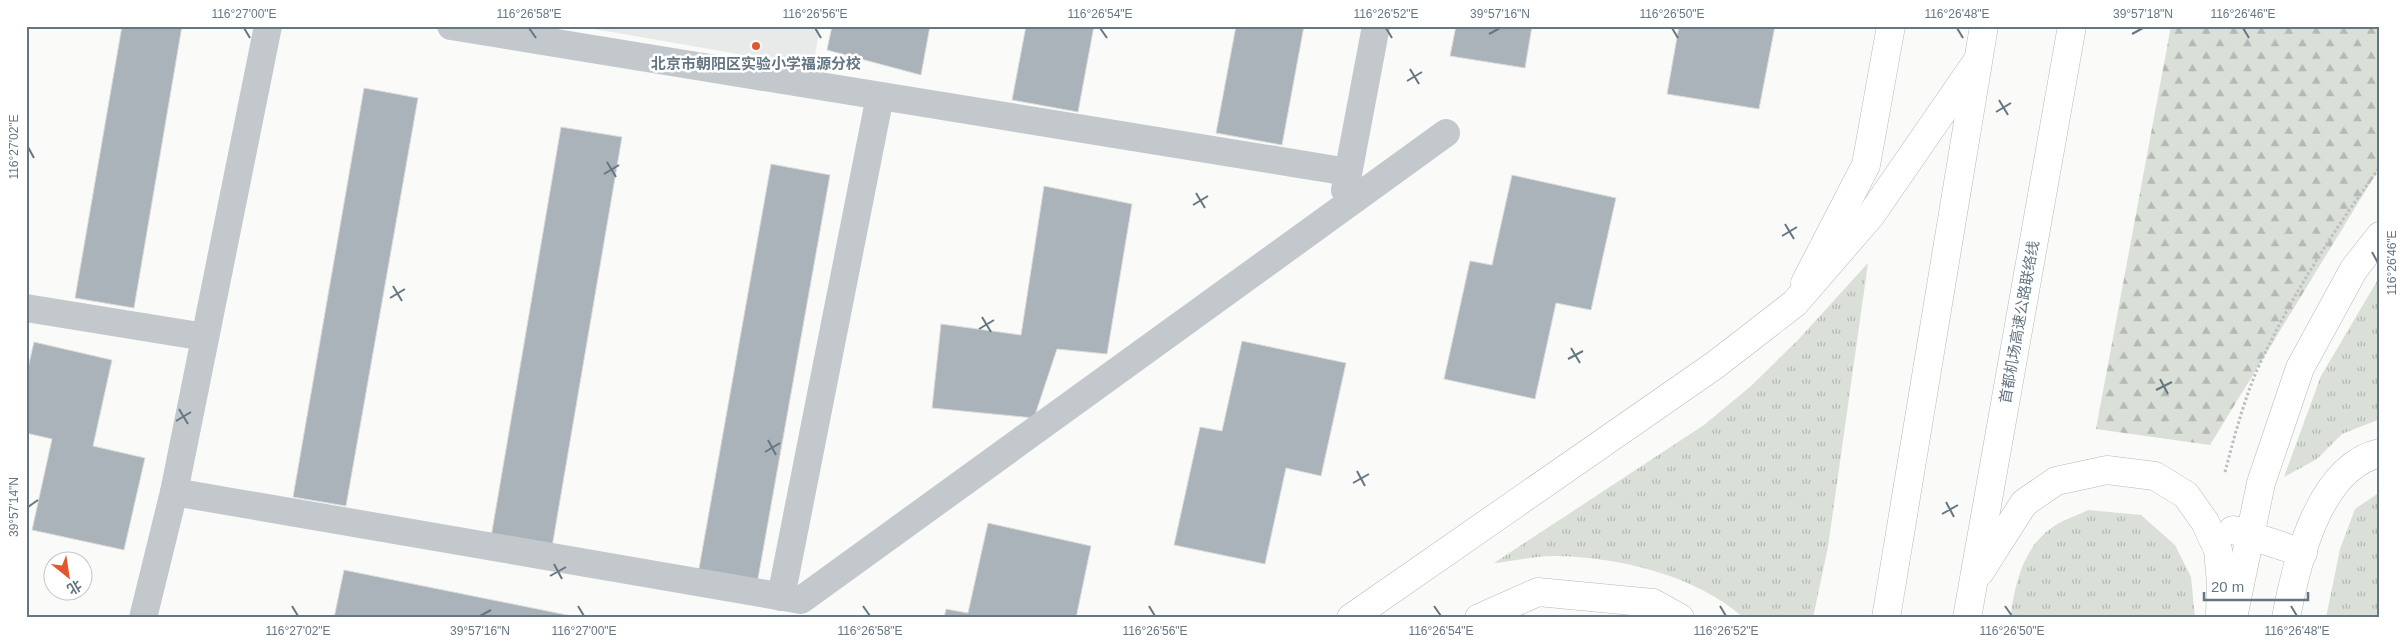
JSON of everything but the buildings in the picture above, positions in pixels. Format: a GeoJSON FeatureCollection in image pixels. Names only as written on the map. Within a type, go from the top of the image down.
{"type":"FeatureCollection","features":[{"type":"Feature","properties":{"kind":"main road"},"geometry":{"type":"LineString","coordinates":[[1795,303],[1866,165],[1891,26]]}},
{"type":"Feature","properties":{"kind":"main road"},"geometry":{"type":"LineString","coordinates":[[1886,618],[1984,26]]}},
{"type":"Feature","properties":{"kind":"main road","name":"首都机场高速公路联络线"},"geometry":{"type":"LineString","coordinates":[[1967,618],[2072,26]]}},
{"type":"Feature","properties":{"kind":"main road"},"geometry":{"type":"LineString","coordinates":[[1351,618],[1715,365],[1795,303],[1871,215],[1978,60]]}},
{"type":"Feature","properties":{"kind":"main road"},"geometry":{"type":"LineString","coordinates":[[2233,618],[2261,483],[2300,368],[2354,269],[2380,236]]}},
{"type":"Feature","properties":{"kind":"main road"},"geometry":{"type":"LineString","coordinates":[[2286,618],[2292,584],[2312,522],[2336,481],[2366,456],[2380,453]]}},
{"type":"Feature","properties":{"kind":"main road"},"geometry":{"type":"LineString","coordinates":[[1973,582],[2024,503],[2056,481],[2107,470],[2155,476],[2186,495],[2205,522],[2218,550],[2221,583],[2220,618]]}},
{"type":"Feature","properties":{"kind":"main road"},"geometry":{"type":"LineString","coordinates":[[2205,522],[2303,553]]}},
{"type":"Feature","properties":{"kind":"main road"},"geometry":{"type":"LineString","coordinates":[[1479,618],[1538,592],[1653,603],[1680,618]]}},
{"type":"Feature","properties":{"kind":"street"},"geometry":{"type":"LineString","coordinates":[[143,618],[174,492],[268,26]]}},
{"type":"Feature","properties":{"kind":"street"},"geometry":{"type":"LineString","coordinates":[[451,26],[1348,172]]}},
{"type":"Feature","properties":{"kind":"street"},"geometry":{"type":"LineString","coordinates":[[1341,208],[1376,26]]}},
{"type":"Feature","properties":{"kind":"street"},"geometry":{"type":"LineString","coordinates":[[781,597],[880,96]]}},
{"type":"Feature","properties":{"kind":"street"},"geometry":{"type":"LineString","coordinates":[[174,492],[801,600],[1446,133]]}},
{"type":"Feature","properties":{"kind":"street"},"geometry":{"type":"LineString","coordinates":[[26,308],[205,337]]}},
{"type":"Feature","properties":{"kind":"shaded area","name":"北京市朝阳区实验小学福源分校"},"geometry":{"type":"Polygon","coordinates":[[[577,26],[820,26],[813,67],[577,26]]]}},
{"type":"Feature","properties":{"kind":"green space"},"geometry":{"type":"Polygon","coordinates":[[[2171,26],[2380,26],[2380,167],[2210,445],[2096,429],[2171,26]]]}},
{"type":"Feature","properties":{"kind":"green space"},"geometry":{"type":"Polygon","coordinates":[[[1868,263],[1828,547],[1813,618],[1744,618],[1725,603],[1681,580],[1632,565],[1608,560],[1551,556],[1494,563],[1704,425],[1751,386],[1798,340],[1868,263]]]}},
{"type":"Feature","properties":{"kind":"green space"},"geometry":{"type":"Polygon","coordinates":[[[2380,276],[2380,419],[2342,434],[2317,459],[2284,477],[2321,376],[2380,276]]]}},
{"type":"Feature","properties":{"kind":"green space"},"geometry":{"type":"Polygon","coordinates":[[[2380,492],[2380,618],[2326,618],[2340,549],[2355,509],[2380,492]]]}},
{"type":"Feature","properties":{"kind":"green space"},"geometry":{"type":"Polygon","coordinates":[[[2088,510],[2141,515],[2175,545],[2191,577],[2195,618],[2010,618],[2017,581],[2026,558],[2033,547],[2054,526],[2088,510]]]}},
{"type":"Feature","properties":{"kind":"place","name":"北京市朝阳区实验小学福源分校"},"geometry":{"type":"Point","coordinates":[756,46]}}]}
